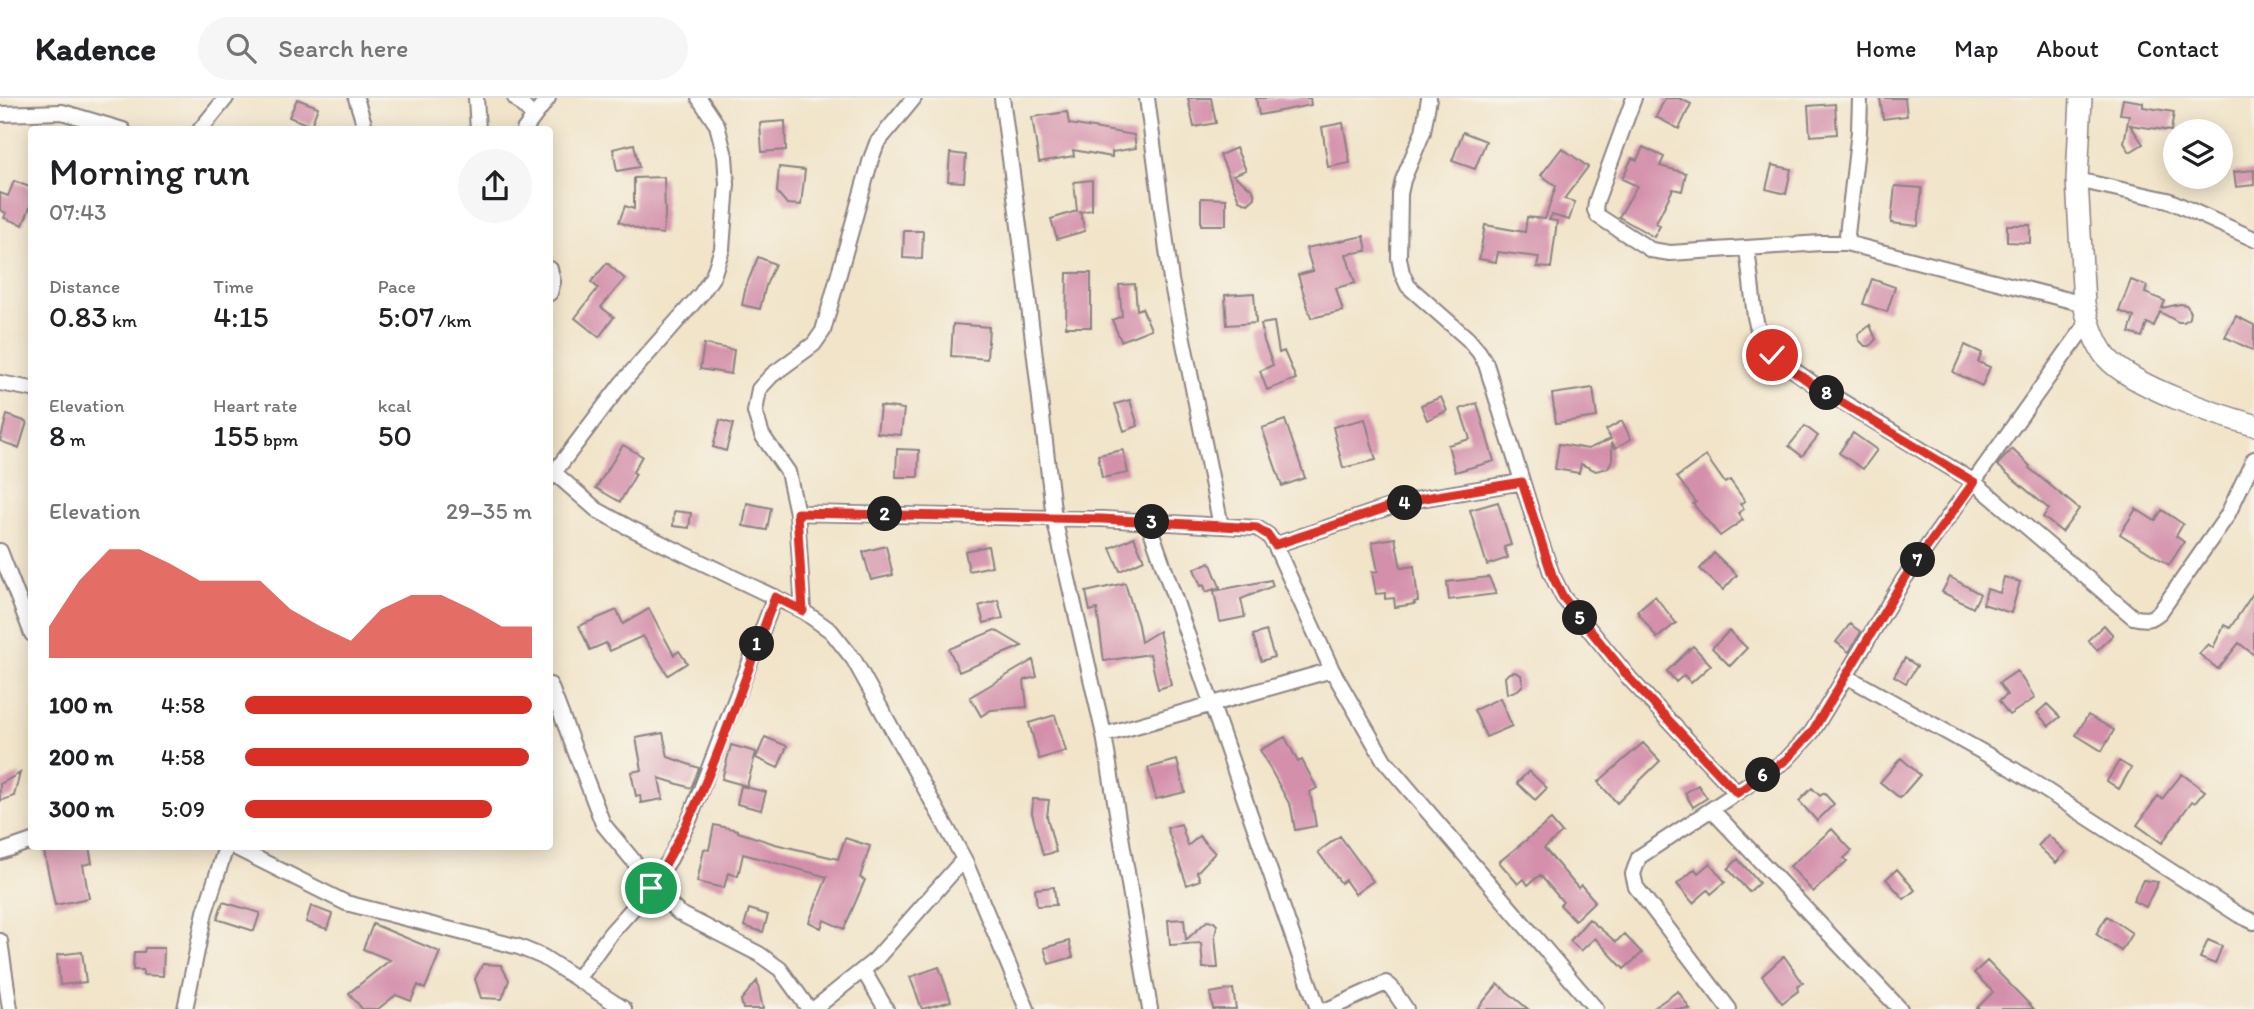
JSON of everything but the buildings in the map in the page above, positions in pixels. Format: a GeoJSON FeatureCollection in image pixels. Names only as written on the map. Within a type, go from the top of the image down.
{"type":"FeatureCollection","features":[{"type":"Feature","properties":{"kind":"street"},"geometry":{"type":"LineString","coordinates":[[203,126],[226,98]]}},
{"type":"Feature","properties":{"kind":"street"},"geometry":{"type":"LineString","coordinates":[[356,98],[365,126]]}},
{"type":"Feature","properties":{"kind":"street"},"geometry":{"type":"LineString","coordinates":[[476,98],[478,126]]}},
{"type":"Feature","properties":{"kind":"street"},"geometry":{"type":"LineString","coordinates":[[515,98],[533,116]]}},
{"type":"Feature","properties":{"kind":"street"},"geometry":{"type":"LineString","coordinates":[[527,126],[548,98]]}},
{"type":"Feature","properties":{"kind":"street"},"geometry":{"type":"LineString","coordinates":[[553,470],[622,383],[701,295],[713,276],[722,249],[727,184],[725,156],[717,125],[699,98]]}},
{"type":"Feature","properties":{"kind":"street"},"geometry":{"type":"LineString","coordinates":[[803,611],[797,513],[788,472],[762,435],[755,412],[759,389],[772,375],[814,344],[823,331],[874,151],[888,128],[915,98]]}},
{"type":"Feature","properties":{"kind":"street"},"geometry":{"type":"LineString","coordinates":[[1002,98],[1054,518],[1104,735],[1150,1009]]}},
{"type":"Feature","properties":{"kind":"street"},"geometry":{"type":"LineString","coordinates":[[1147,98],[1171,280],[1221,526]]}},
{"type":"Feature","properties":{"kind":"street"},"geometry":{"type":"LineString","coordinates":[[1429,98],[1423,132],[1400,194],[1399,258],[1402,273],[1408,286],[1479,352],[1486,364],[1552,575],[1563,597],[1630,679],[1737,793]]}},
{"type":"Feature","properties":{"kind":"street"},"geometry":{"type":"LineString","coordinates":[[1634,98],[1595,210],[1598,216],[1651,250],[1670,253],[1846,243],[2086,313]]}},
{"type":"Feature","properties":{"kind":"street"},"geometry":{"type":"LineString","coordinates":[[1846,243],[1859,131],[1860,98]]}},
{"type":"Feature","properties":{"kind":"street"},"geometry":{"type":"LineString","coordinates":[[2081,98],[2077,180],[2086,313],[2107,358],[2131,376],[2160,391],[2227,418],[2254,425]]}},
{"type":"Feature","properties":{"kind":"street"},"geometry":{"type":"LineString","coordinates":[[0,114],[62,113],[109,126]]}},
{"type":"Feature","properties":{"kind":"street"},"geometry":{"type":"LineString","coordinates":[[2077,180],[2168,200],[2254,239]]}},
{"type":"Feature","properties":{"kind":"street"},"geometry":{"type":"LineString","coordinates":[[1747,247],[1755,317],[1760,338],[1772,355],[1815,386],[1974,482],[2133,617],[2144,620],[2153,618],[2160,612],[2227,516],[2254,459]]}},
{"type":"Feature","properties":{"kind":"street"},"geometry":{"type":"LineString","coordinates":[[1729,1009],[1636,887],[1633,874],[1640,857],[1799,749],[1812,732],[1904,579],[1974,482],[2086,313]]}},
{"type":"Feature","properties":{"kind":"street"},"geometry":{"type":"LineString","coordinates":[[0,383],[28,388]]}},
{"type":"Feature","properties":{"kind":"street"},"geometry":{"type":"LineString","coordinates":[[553,475],[597,510],[803,611],[831,631],[854,660],[964,859],[1027,1009]]}},
{"type":"Feature","properties":{"kind":"street"},"geometry":{"type":"LineString","coordinates":[[1275,545],[1392,506],[1522,482]]}},
{"type":"Feature","properties":{"kind":"street"},"geometry":{"type":"LineString","coordinates":[[797,513],[1054,518],[1257,528],[1268,535],[1275,545],[1332,670],[1384,760],[1596,1009]]}},
{"type":"Feature","properties":{"kind":"street"},"geometry":{"type":"LineString","coordinates":[[1148,522],[1318,1009]]}},
{"type":"Feature","properties":{"kind":"street"},"geometry":{"type":"LineString","coordinates":[[0,551],[28,624]]}},
{"type":"Feature","properties":{"kind":"street"},"geometry":{"type":"LineString","coordinates":[[578,978],[610,933],[651,888],[670,859],[690,818],[775,597]]}},
{"type":"Feature","properties":{"kind":"street"},"geometry":{"type":"LineString","coordinates":[[1104,735],[1332,670]]}},
{"type":"Feature","properties":{"kind":"street"},"geometry":{"type":"LineString","coordinates":[[1846,676],[2013,769],[2239,915],[2254,922]]}},
{"type":"Feature","properties":{"kind":"street"},"geometry":{"type":"LineString","coordinates":[[553,693],[603,824],[636,864],[651,888],[679,913],[780,968],[809,1009]]}},
{"type":"Feature","properties":{"kind":"street"},"geometry":{"type":"LineString","coordinates":[[1712,810],[1900,1009]]}},
{"type":"Feature","properties":{"kind":"street"},"geometry":{"type":"LineString","coordinates":[[0,852],[28,842]]}},
{"type":"Feature","properties":{"kind":"street"},"geometry":{"type":"LineString","coordinates":[[184,1009],[205,912],[225,850]]}},
{"type":"Feature","properties":{"kind":"street"},"geometry":{"type":"LineString","coordinates":[[240,850],[346,903],[519,947],[543,957],[624,1009]]}},
{"type":"Feature","properties":{"kind":"street"},"geometry":{"type":"LineString","coordinates":[[814,1009],[875,960],[964,859]]}},
{"type":"Feature","properties":{"kind":"street"},"geometry":{"type":"LineString","coordinates":[[0,941],[10,1009]]}},
{"type":"Feature","properties":{"kind":"street"},"geometry":{"type":"LineString","coordinates":[[863,970],[886,1009]]}},
{"type":"Feature","properties":{"kind":"street"},"geometry":{"type":"LineString","coordinates":[[1329,1009],[1386,983],[1406,1009]]}},
{"type":"Feature","properties":{"kind":"route"},"geometry":{"type":"LineString","coordinates":[[651,888],[670,859],[690,818],[775,597],[803,611],[797,513],[1102,519],[1257,528],[1268,535],[1275,545],[1392,506],[1522,482],[1552,575],[1563,597],[1630,679],[1737,793],[1786,760],[1812,732],[1904,579],[1974,482],[1815,386],[1772,355]]}}]}
